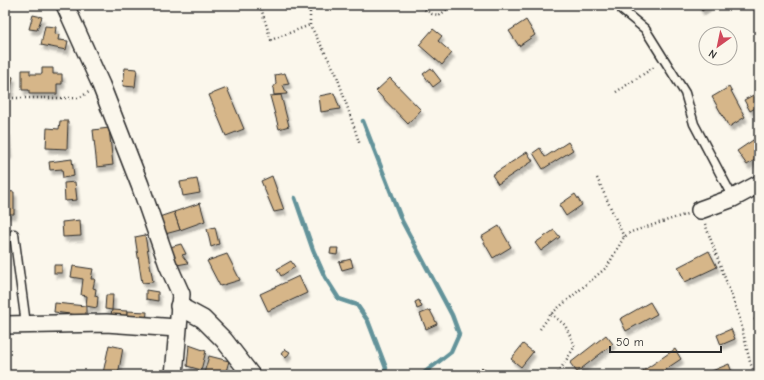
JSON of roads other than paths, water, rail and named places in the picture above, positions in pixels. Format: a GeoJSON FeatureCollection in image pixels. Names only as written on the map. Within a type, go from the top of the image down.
{"type":"FeatureCollection","features":[{"type":"Feature","properties":{"kind":"street"},"geometry":{"type":"LineString","coordinates":[[64,5],[101,85],[140,185],[168,265],[181,294],[174,375]]}},
{"type":"Feature","properties":{"kind":"street"},"geometry":{"type":"LineString","coordinates":[[700,210],[733,198],[759,184]]}},
{"type":"Feature","properties":{"kind":"street"},"geometry":{"type":"LineString","coordinates":[[179,306],[203,319],[224,340],[251,375]]}},
{"type":"Feature","properties":{"kind":"street"},"geometry":{"type":"LineString","coordinates":[[5,325],[106,323],[177,328]]}},
{"type":"Feature","properties":{"kind":"lane"},"geometry":{"type":"LineString","coordinates":[[622,10],[645,29],[685,93],[694,124],[733,198]]}},
{"type":"Feature","properties":{"kind":"lane"},"geometry":{"type":"LineString","coordinates":[[14,234],[26,324]]}},
{"type":"Feature","properties":{"kind":"waterway"},"geometry":{"type":"LineString","coordinates":[[363,121],[402,221],[452,315],[459,334],[451,352],[424,373],[424,375]]}},
{"type":"Feature","properties":{"kind":"waterway"},"geometry":{"type":"LineString","coordinates":[[295,198],[313,250],[325,277],[339,299],[357,305],[368,321],[386,368],[384,375]]}}]}
